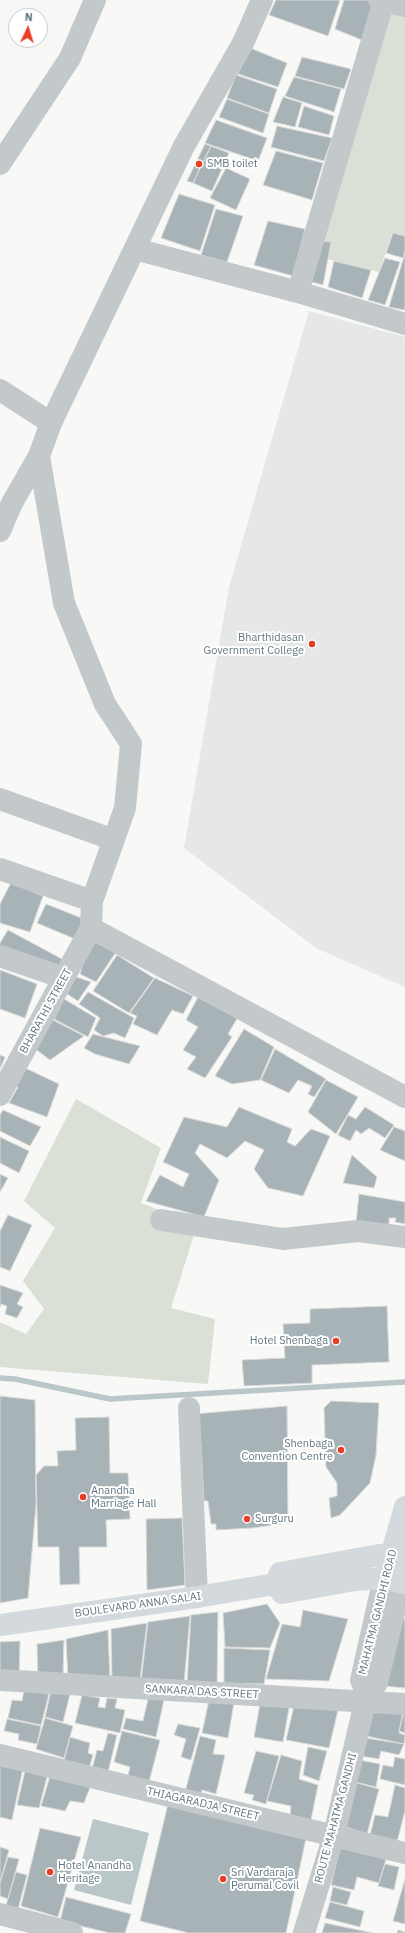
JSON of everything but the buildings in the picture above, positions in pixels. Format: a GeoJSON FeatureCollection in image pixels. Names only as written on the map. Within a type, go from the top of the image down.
{"type":"FeatureCollection","features":[{"type":"Feature","properties":{"kind":"main road","name":"MAHATMA GANDHI ROAD"},"geometry":{"type":"LineString","coordinates":[[399,1581],[398,1557],[405,1507]]}},
{"type":"Feature","properties":{"kind":"main road"},"geometry":{"type":"LineString","coordinates":[[398,1557],[380,1555],[280,1573],[275,1584],[282,1593],[355,1580],[399,1581]]}},
{"type":"Feature","properties":{"kind":"main road","name":"BOULEVARD ANNA SALAI"},"geometry":{"type":"LineString","coordinates":[[0,1624],[196,1597],[275,1584]]}},
{"type":"Feature","properties":{"kind":"street"},"geometry":{"type":"LineString","coordinates":[[0,164],[70,58],[95,0]]}},
{"type":"Feature","properties":{"kind":"street"},"geometry":{"type":"LineString","coordinates":[[0,531],[12,503],[39,456],[51,423],[184,146],[242,43],[262,0]]}},
{"type":"Feature","properties":{"kind":"street"},"geometry":{"type":"LineString","coordinates":[[298,292],[382,0],[405,6]]}},
{"type":"Feature","properties":{"kind":"street"},"geometry":{"type":"LineString","coordinates":[[135,249],[298,292],[405,324]]}},
{"type":"Feature","properties":{"kind":"street"},"geometry":{"type":"LineString","coordinates":[[0,390],[51,423]]}},
{"type":"Feature","properties":{"kind":"street"},"geometry":{"type":"LineString","coordinates":[[39,456],[64,603],[105,704],[131,744],[125,808],[92,901],[91,928],[405,1097]]}},
{"type":"Feature","properties":{"kind":"street"},"geometry":{"type":"LineString","coordinates":[[0,799],[114,840]]}},
{"type":"Feature","properties":{"kind":"street"},"geometry":{"type":"LineString","coordinates":[[0,869],[92,901]]}},
{"type":"Feature","properties":{"kind":"street","name":"BHARATHI STREET"},"geometry":{"type":"LineString","coordinates":[[3,1083],[64,978],[91,928]]}},
{"type":"Feature","properties":{"kind":"street"},"geometry":{"type":"LineString","coordinates":[[0,956],[64,978]]}},
{"type":"Feature","properties":{"kind":"street"},"geometry":{"type":"LineString","coordinates":[[160,1220],[283,1239],[358,1231],[405,1237]]}},
{"type":"Feature","properties":{"kind":"street"},"geometry":{"type":"LineString","coordinates":[[189,1408],[196,1597]]}},
{"type":"Feature","properties":{"kind":"street","name":"MAHATMA GANDHI ROAD"},"geometry":{"type":"LineString","coordinates":[[366,1698],[361,1680],[399,1581]]}},
{"type":"Feature","properties":{"kind":"street","name":"SANKARA DAS STREET"},"geometry":{"type":"LineString","coordinates":[[0,1680],[366,1698],[405,1704]]}},
{"type":"Feature","properties":{"kind":"street","name":"ROUTE MAHATMA GANDHI"},"geometry":{"type":"LineString","coordinates":[[304,1933],[334,1834],[366,1698]]}},
{"type":"Feature","properties":{"kind":"street","name":"THIAGARADJA STREET"},"geometry":{"type":"LineString","coordinates":[[0,1755],[334,1834],[405,1853]]}},
{"type":"Feature","properties":{"kind":"street"},"geometry":{"type":"LineString","coordinates":[[0,1914],[72,1933]]}},
{"type":"Feature","properties":{"kind":"shaded area"},"geometry":{"type":"Polygon","coordinates":[[[384,3],[405,8],[405,236],[392,234],[379,272],[327,259],[314,240],[384,3]]]}},
{"type":"Feature","properties":{"kind":"shaded area","name":"Bharthidasan Government College"},"geometry":{"type":"Polygon","coordinates":[[[309,311],[405,337],[405,987],[316,948],[184,848],[229,587],[309,311]]]}},
{"type":"Feature","properties":{"kind":"shaded area"},"geometry":{"type":"Polygon","coordinates":[[[76,1099],[161,1148],[141,1203],[197,1225],[171,1308],[215,1319],[208,1384],[0,1367],[0,1322],[26,1334],[44,1309],[23,1281],[55,1228],[24,1201],[76,1099]]]}},
{"type":"Feature","properties":{"kind":"shaded area"},"geometry":{"type":"Polygon","coordinates":[[[93,1819],[149,1833],[131,1905],[74,1890],[93,1819]]]}},
{"type":"Feature","properties":{"kind":"waterway"},"geometry":{"type":"LineString","coordinates":[[0,1378],[15,1379],[110,1399],[405,1382]]}},
{"type":"Feature","properties":{"kind":"place","name":"SMB toilet"},"geometry":{"type":"Point","coordinates":[199,164]}},
{"type":"Feature","properties":{"kind":"place","name":"Bharthidasan Government College"},"geometry":{"type":"Point","coordinates":[312,644]}},
{"type":"Feature","properties":{"kind":"place","name":"Hotel Shenbaga"},"geometry":{"type":"Point","coordinates":[336,1341]}},
{"type":"Feature","properties":{"kind":"place","name":"Shenbaga Convention Centre"},"geometry":{"type":"Point","coordinates":[341,1450]}},
{"type":"Feature","properties":{"kind":"place","name":"Anandha Marriage Hall"},"geometry":{"type":"Point","coordinates":[83,1497]}},
{"type":"Feature","properties":{"kind":"place","name":"Surguru"},"geometry":{"type":"Point","coordinates":[247,1519]}},
{"type":"Feature","properties":{"kind":"place","name":"Hotel Anandha Heritage"},"geometry":{"type":"Point","coordinates":[50,1872]}},
{"type":"Feature","properties":{"kind":"place","name":"Sri Vardaraja Perumal Covil"},"geometry":{"type":"Point","coordinates":[223,1879]}}]}
